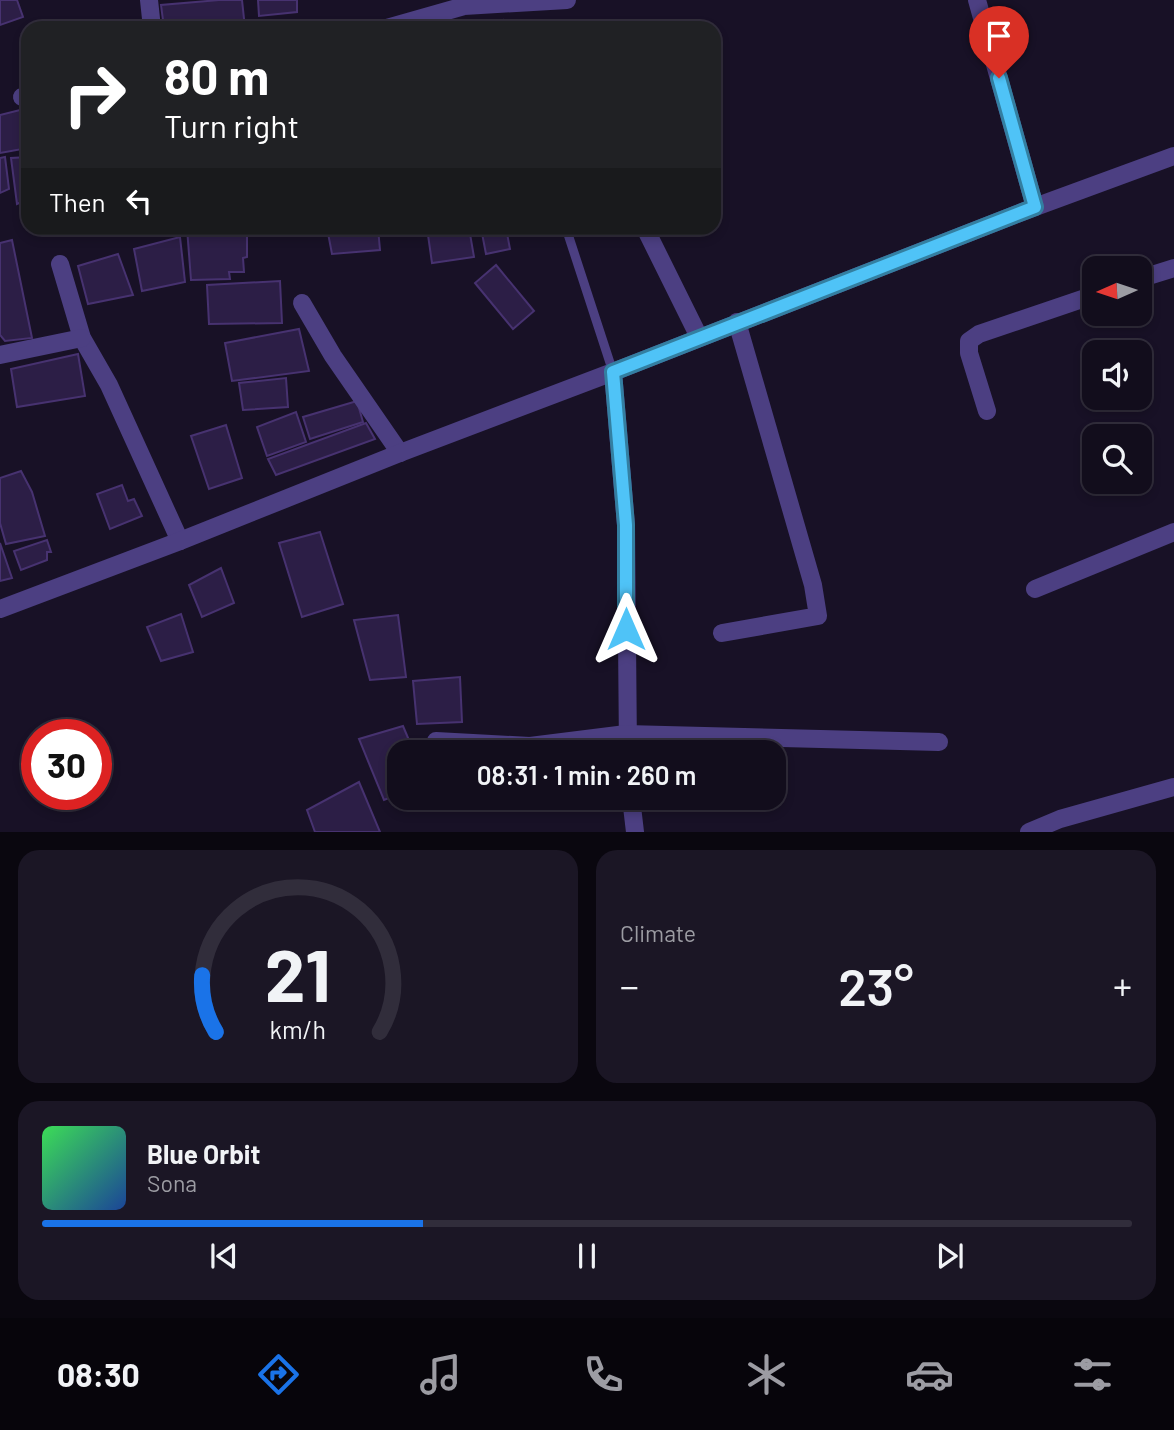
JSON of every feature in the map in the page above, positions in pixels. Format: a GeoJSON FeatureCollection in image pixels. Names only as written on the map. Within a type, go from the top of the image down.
{"type":"FeatureCollection","features":[{"type":"Feature","properties":{"kind":"street"},"geometry":{"type":"LineString","coordinates":[[149,0],[151,21]]}},
{"type":"Feature","properties":{"kind":"street"},"geometry":{"type":"LineString","coordinates":[[412,21],[464,6],[567,0]]}},
{"type":"Feature","properties":{"kind":"street"},"geometry":{"type":"LineString","coordinates":[[977,0],[1035,207]]}},
{"type":"Feature","properties":{"kind":"street"},"geometry":{"type":"LineString","coordinates":[[0,608],[180,541],[1035,207],[1174,156]]}},
{"type":"Feature","properties":{"kind":"street"},"geometry":{"type":"LineString","coordinates":[[648,235],[699,337]]}},
{"type":"Feature","properties":{"kind":"street"},"geometry":{"type":"LineString","coordinates":[[60,264],[82,338],[109,385],[180,541]]}},
{"type":"Feature","properties":{"kind":"street"},"geometry":{"type":"LineString","coordinates":[[1152,275],[1174,268]]}},
{"type":"Feature","properties":{"kind":"street"},"geometry":{"type":"LineString","coordinates":[[988,411],[969,354],[969,341],[979,334],[1082,299]]}},
{"type":"Feature","properties":{"kind":"street"},"geometry":{"type":"LineString","coordinates":[[302,303],[333,356],[400,453]]}},
{"type":"Feature","properties":{"kind":"street"},"geometry":{"type":"LineString","coordinates":[[722,634],[818,616],[813,585],[737,323]]}},
{"type":"Feature","properties":{"kind":"street"},"geometry":{"type":"LineString","coordinates":[[0,355],[82,338]]}},
{"type":"Feature","properties":{"kind":"street"},"geometry":{"type":"LineString","coordinates":[[613,372],[626,525],[627,740]]}},
{"type":"Feature","properties":{"kind":"street"},"geometry":{"type":"LineString","coordinates":[[1035,589],[1174,531]]}},
{"type":"Feature","properties":{"kind":"street"},"geometry":{"type":"LineString","coordinates":[[578,740],[626,734],[939,742]]}},
{"type":"Feature","properties":{"kind":"street"},"geometry":{"type":"LineString","coordinates":[[1029,831],[1060,819],[1174,787]]}},
{"type":"Feature","properties":{"kind":"street"},"geometry":{"type":"LineString","coordinates":[[632,810],[635,831]]}},
{"type":"Feature","properties":{"kind":"lane"},"geometry":{"type":"LineString","coordinates":[[568,235],[613,372]]}},
{"type":"Feature","properties":{"kind":"building"},"geometry":{"type":"Polygon","coordinates":[[[0,0],[17,0],[23,17],[0,25],[0,0]]]}},
{"type":"Feature","properties":{"kind":"building"},"geometry":{"type":"Polygon","coordinates":[[[242,0],[244,21],[163,21],[161,5],[242,0]]]}},
{"type":"Feature","properties":{"kind":"building"},"geometry":{"type":"Polygon","coordinates":[[[258,0],[297,0],[297,12],[259,16],[258,0]]]}},
{"type":"Feature","properties":{"kind":"building"},"geometry":{"type":"Polygon","coordinates":[[[21,110],[21,149],[0,153],[0,115],[21,110]]]}},
{"type":"Feature","properties":{"kind":"building"},"geometry":{"type":"Polygon","coordinates":[[[5,157],[9,189],[0,193],[0,158],[5,157]]]}},
{"type":"Feature","properties":{"kind":"building"},"geometry":{"type":"Polygon","coordinates":[[[21,157],[21,202],[17,204],[11,158],[21,157]]]}},
{"type":"Feature","properties":{"kind":"building"},"geometry":{"type":"Polygon","coordinates":[[[188,235],[247,235],[247,257],[243,258],[244,272],[229,272],[230,279],[191,280],[188,235]]]}},
{"type":"Feature","properties":{"kind":"building"},"geometry":{"type":"Polygon","coordinates":[[[328,235],[379,235],[380,250],[332,254],[328,235]]]}},
{"type":"Feature","properties":{"kind":"building"},"geometry":{"type":"Polygon","coordinates":[[[428,235],[470,235],[474,257],[432,263],[428,235]]]}},
{"type":"Feature","properties":{"kind":"building"},"geometry":{"type":"Polygon","coordinates":[[[482,235],[507,235],[510,249],[486,254],[482,235]]]}},
{"type":"Feature","properties":{"kind":"building"},"geometry":{"type":"Polygon","coordinates":[[[180,237],[185,282],[142,291],[134,249],[180,237]]]}},
{"type":"Feature","properties":{"kind":"building"},"geometry":{"type":"Polygon","coordinates":[[[12,240],[32,338],[5,341],[0,335],[0,243],[12,240]]]}},
{"type":"Feature","properties":{"kind":"building"},"geometry":{"type":"Polygon","coordinates":[[[118,254],[133,295],[88,304],[78,266],[118,254]]]}},
{"type":"Feature","properties":{"kind":"building"},"geometry":{"type":"Polygon","coordinates":[[[496,265],[534,311],[513,329],[475,283],[496,265]]]}},
{"type":"Feature","properties":{"kind":"building"},"geometry":{"type":"Polygon","coordinates":[[[280,281],[282,323],[209,324],[207,285],[280,281]]]}},
{"type":"Feature","properties":{"kind":"building"},"geometry":{"type":"Polygon","coordinates":[[[299,329],[309,371],[232,381],[225,343],[299,329]]]}},
{"type":"Feature","properties":{"kind":"building"},"geometry":{"type":"Polygon","coordinates":[[[78,354],[85,396],[17,407],[11,369],[78,354]]]}},
{"type":"Feature","properties":{"kind":"building"},"geometry":{"type":"Polygon","coordinates":[[[286,378],[288,407],[243,410],[239,383],[286,378]]]}},
{"type":"Feature","properties":{"kind":"building"},"geometry":{"type":"Polygon","coordinates":[[[357,401],[363,422],[310,439],[303,417],[357,401]]]}},
{"type":"Feature","properties":{"kind":"building"},"geometry":{"type":"Polygon","coordinates":[[[296,412],[306,442],[267,456],[257,427],[296,412]]]}},
{"type":"Feature","properties":{"kind":"building"},"geometry":{"type":"Polygon","coordinates":[[[366,423],[375,439],[276,475],[268,459],[366,423]]]}},
{"type":"Feature","properties":{"kind":"building"},"geometry":{"type":"Polygon","coordinates":[[[226,425],[242,478],[209,489],[191,436],[226,425]]]}},
{"type":"Feature","properties":{"kind":"building"},"geometry":{"type":"Polygon","coordinates":[[[21,471],[32,492],[45,536],[6,544],[0,523],[0,478],[21,471]]]}},
{"type":"Feature","properties":{"kind":"building"},"geometry":{"type":"Polygon","coordinates":[[[122,485],[128,501],[134,499],[142,516],[110,529],[97,494],[122,485]]]}},
{"type":"Feature","properties":{"kind":"building"},"geometry":{"type":"Polygon","coordinates":[[[320,532],[343,604],[302,617],[279,543],[320,532]]]}},
{"type":"Feature","properties":{"kind":"building"},"geometry":{"type":"Polygon","coordinates":[[[47,540],[51,552],[47,552],[47,560],[21,570],[14,551],[47,540]]]}},
{"type":"Feature","properties":{"kind":"building"},"geometry":{"type":"Polygon","coordinates":[[[0,543],[12,578],[0,581],[0,543]]]}},
{"type":"Feature","properties":{"kind":"building"},"geometry":{"type":"Polygon","coordinates":[[[221,568],[234,603],[202,617],[189,585],[221,568]]]}},
{"type":"Feature","properties":{"kind":"building"},"geometry":{"type":"Polygon","coordinates":[[[181,614],[193,652],[161,661],[147,627],[181,614]]]}},
{"type":"Feature","properties":{"kind":"building"},"geometry":{"type":"Polygon","coordinates":[[[398,615],[406,677],[370,680],[354,620],[398,615]]]}},
{"type":"Feature","properties":{"kind":"building"},"geometry":{"type":"Polygon","coordinates":[[[460,677],[462,722],[417,724],[413,681],[460,677]]]}},
{"type":"Feature","properties":{"kind":"building"},"geometry":{"type":"Polygon","coordinates":[[[403,726],[409,740],[387,740],[387,799],[384,800],[359,739],[403,726]]]}},
{"type":"Feature","properties":{"kind":"building"},"geometry":{"type":"Polygon","coordinates":[[[359,782],[380,832],[315,832],[307,810],[359,782]]]}},
{"type":"Feature","properties":{"kind":"route"},"geometry":{"type":"LineString","coordinates":[[626,629],[626,525],[613,372],[1035,207],[999,78]]}}]}
